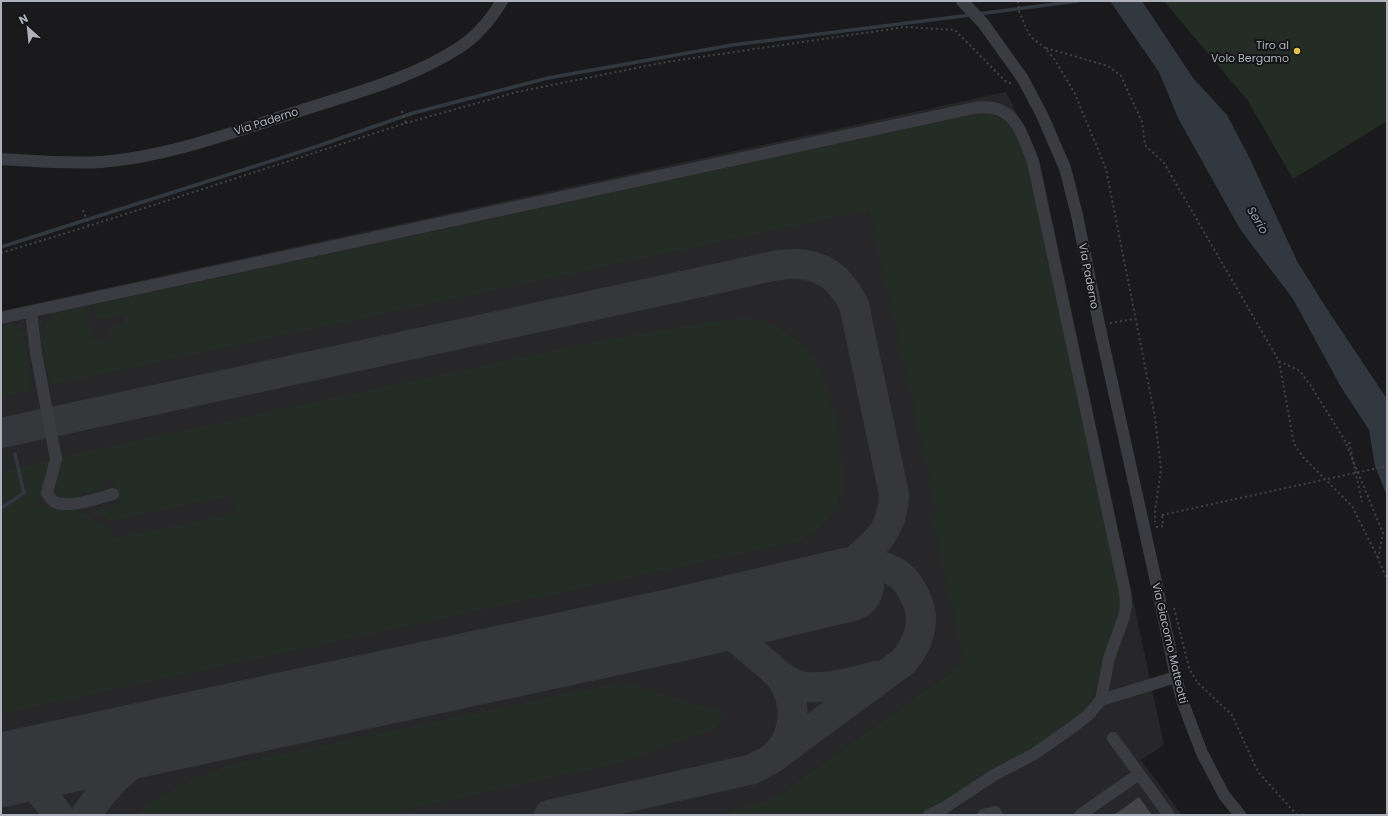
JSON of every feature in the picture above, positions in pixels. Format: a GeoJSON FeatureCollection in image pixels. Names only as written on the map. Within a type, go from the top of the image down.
{"type":"FeatureCollection","features":[{"type":"Feature","properties":{"kind":"street","name":"Via Paderno"},"geometry":{"type":"LineString","coordinates":[[1,159],[59,162],[101,162],[134,158],[183,148],[416,72],[458,49],[485,23],[502,1]]}},
{"type":"Feature","properties":{"kind":"street","name":"Via Paderno"},"geometry":{"type":"LineString","coordinates":[[962,1],[983,23],[1023,79],[1042,115],[1065,168],[1077,215],[1099,324],[1155,577]]}},
{"type":"Feature","properties":{"kind":"street"},"geometry":{"type":"LineString","coordinates":[[1,318],[974,108],[986,106],[998,109],[1008,114],[1016,123],[1034,162],[1125,592],[1126,606],[1124,617],[1109,658],[1101,700],[1088,715],[1034,754],[994,774],[944,808],[929,815]]}},
{"type":"Feature","properties":{"kind":"street"},"geometry":{"type":"LineString","coordinates":[[31,312],[36,353],[56,459],[47,493],[49,498],[58,503],[66,504],[78,503],[113,494]]}},
{"type":"Feature","properties":{"kind":"street","name":"Via Giacomo Matteotti"},"geometry":{"type":"LineString","coordinates":[[1155,577],[1183,703],[1202,753],[1224,795],[1240,815]]}},
{"type":"Feature","properties":{"kind":"street"},"geometry":{"type":"LineString","coordinates":[[1101,700],[1176,677]]}},
{"type":"Feature","properties":{"kind":"street"},"geometry":{"type":"LineString","coordinates":[[1114,738],[1169,815]]}},
{"type":"Feature","properties":{"kind":"street"},"geometry":{"type":"LineString","coordinates":[[1080,815],[1139,774]]}},
{"type":"Feature","properties":{"kind":"street"},"geometry":{"type":"LineString","coordinates":[[983,815],[995,812],[997,815]]}},
{"type":"Feature","properties":{"kind":"path"},"geometry":{"type":"LineString","coordinates":[[1018,1],[1019,11],[1029,33],[1055,60],[1075,94],[1106,169],[1155,417],[1160,461],[1155,511],[1156,527],[1163,526],[1162,515],[1387,466]]}},
{"type":"Feature","properties":{"kind":"path"},"geometry":{"type":"LineString","coordinates":[[1,253],[406,123],[517,92],[666,62],[905,27],[955,30],[1005,81],[1014,85]]}},
{"type":"Feature","properties":{"kind":"path"},"geometry":{"type":"LineString","coordinates":[[1045,48],[1108,66],[1121,76],[1142,122],[1145,145],[1164,163],[1279,361],[1294,444],[1304,458],[1352,506],[1387,579]]}},
{"type":"Feature","properties":{"kind":"path"},"geometry":{"type":"LineString","coordinates":[[402,111],[406,123]]}},
{"type":"Feature","properties":{"kind":"path"},"geometry":{"type":"LineString","coordinates":[[84,210],[89,226]]}},
{"type":"Feature","properties":{"kind":"path"},"geometry":{"type":"LineString","coordinates":[[1099,324],[1135,319]]}},
{"type":"Feature","properties":{"kind":"path"},"geometry":{"type":"LineString","coordinates":[[1279,361],[1300,371],[1344,439],[1383,533],[1378,559]]}},
{"type":"Feature","properties":{"kind":"path"},"geometry":{"type":"LineString","coordinates":[[1350,442],[1362,502]]}},
{"type":"Feature","properties":{"kind":"path"},"geometry":{"type":"LineString","coordinates":[[1173,602],[1189,668],[1197,682],[1232,715],[1258,772],[1297,815]]}},
{"type":"Feature","properties":{"kind":"shaded area","name":"Tiro al Volo Bergamo"},"geometry":{"type":"Polygon","coordinates":[[[1164,1],[1387,1],[1387,121],[1293,179],[1248,101],[1164,1]]]}},
{"type":"Feature","properties":{"kind":"shaded area"},"geometry":{"type":"Polygon","coordinates":[[[1006,92],[1039,158],[1164,745],[1141,760],[1182,815],[1,815],[1,311],[1006,92]]]}},
{"type":"Feature","properties":{"kind":"shaded area"},"geometry":{"type":"Polygon","coordinates":[[[979,113],[998,116],[1008,124],[1020,145],[1028,164],[1121,593],[1120,617],[1101,668],[1096,688],[1091,700],[1083,712],[1054,736],[920,815],[730,815],[731,810],[753,805],[776,797],[964,663],[931,514],[937,512],[869,210],[50,385],[43,349],[44,330],[47,322],[53,316],[64,311],[86,307],[93,342],[111,338],[109,328],[125,324],[124,315],[96,320],[93,305],[979,113]]]}},
{"type":"Feature","properties":{"kind":"shaded area"},"geometry":{"type":"Polygon","coordinates":[[[734,319],[757,319],[780,328],[806,347],[821,370],[832,406],[840,436],[843,492],[832,514],[818,530],[800,541],[1,714],[1,472],[51,460],[40,501],[40,507],[74,507],[78,510],[79,514],[84,513],[113,530],[114,538],[234,514],[230,496],[111,521],[93,511],[119,504],[113,479],[100,482],[102,490],[79,495],[80,498],[67,500],[60,499],[57,497],[54,489],[60,457],[592,342],[707,322],[734,319]]]}},
{"type":"Feature","properties":{"kind":"shaded area"},"geometry":{"type":"Polygon","coordinates":[[[8,323],[19,329],[25,340],[30,377],[30,391],[1,397],[1,325],[8,323]]]}},
{"type":"Feature","properties":{"kind":"shaded area"},"geometry":{"type":"Polygon","coordinates":[[[622,682],[719,711],[722,715],[721,723],[712,730],[615,764],[381,815],[138,815],[152,801],[192,780],[229,765],[622,682]]]}},
{"type":"Feature","properties":{"kind":"water","name":"Serio"},"geometry":{"type":"Polygon","coordinates":[[[1110,1],[1142,1],[1193,78],[1227,115],[1250,159],[1297,261],[1387,399],[1387,496],[1375,466],[1369,430],[1341,387],[1293,299],[1240,229],[1178,118],[1159,72],[1110,1]]]}},
{"type":"Feature","properties":{"kind":"building"},"geometry":{"type":"Polygon","coordinates":[[[1139,797],[1152,815],[1114,815],[1139,797]]]}},
{"type":"Feature","properties":{"kind":"waterway"},"geometry":{"type":"LineString","coordinates":[[978,14],[1078,1]]}},
{"type":"Feature","properties":{"kind":"waterway"},"geometry":{"type":"LineString","coordinates":[[1,247],[312,148],[413,113],[548,78],[732,45],[971,15]]}},
{"type":"Feature","properties":{"kind":"waterway"},"geometry":{"type":"LineString","coordinates":[[1,508],[24,493],[15,454]]}},
{"type":"Feature","properties":{"kind":"taxiway"},"geometry":{"type":"LineString","coordinates":[[1,433],[766,267],[800,264],[815,267],[830,274],[842,287],[854,305],[894,494],[893,508],[885,529],[872,546],[844,569]]}},
{"type":"Feature","properties":{"kind":"taxiway"},"geometry":{"type":"LineString","coordinates":[[713,609],[814,587],[822,584],[839,572],[850,567],[865,564],[881,566],[902,577],[910,586],[918,603],[921,619],[919,634],[916,642],[903,662],[770,760]]}},
{"type":"Feature","properties":{"kind":"taxiway"},"geometry":{"type":"LineString","coordinates":[[549,815],[753,769],[778,753],[789,734],[792,724],[791,702],[783,681],[770,667],[723,629],[706,624],[685,623]]}},
{"type":"Feature","properties":{"kind":"taxiway"},"geometry":{"type":"LineString","coordinates":[[775,672],[788,681],[806,687],[826,687],[877,676]]}},
{"type":"Feature","properties":{"kind":"taxiway"},"geometry":{"type":"LineString","coordinates":[[86,815],[108,786],[125,769],[170,739],[206,726]]}},
{"type":"Feature","properties":{"kind":"taxiway"},"geometry":{"type":"LineString","coordinates":[[1,775],[10,776],[27,783],[41,793],[58,815]]}},
{"type":"Feature","properties":{"kind":"runway"},"geometry":{"type":"LineString","coordinates":[[1,770],[685,623],[847,585]]}},
{"type":"Feature","properties":{"kind":"place","name":"Tiro al Volo Bergamo"},"geometry":{"type":"Point","coordinates":[1297,51]}}]}
